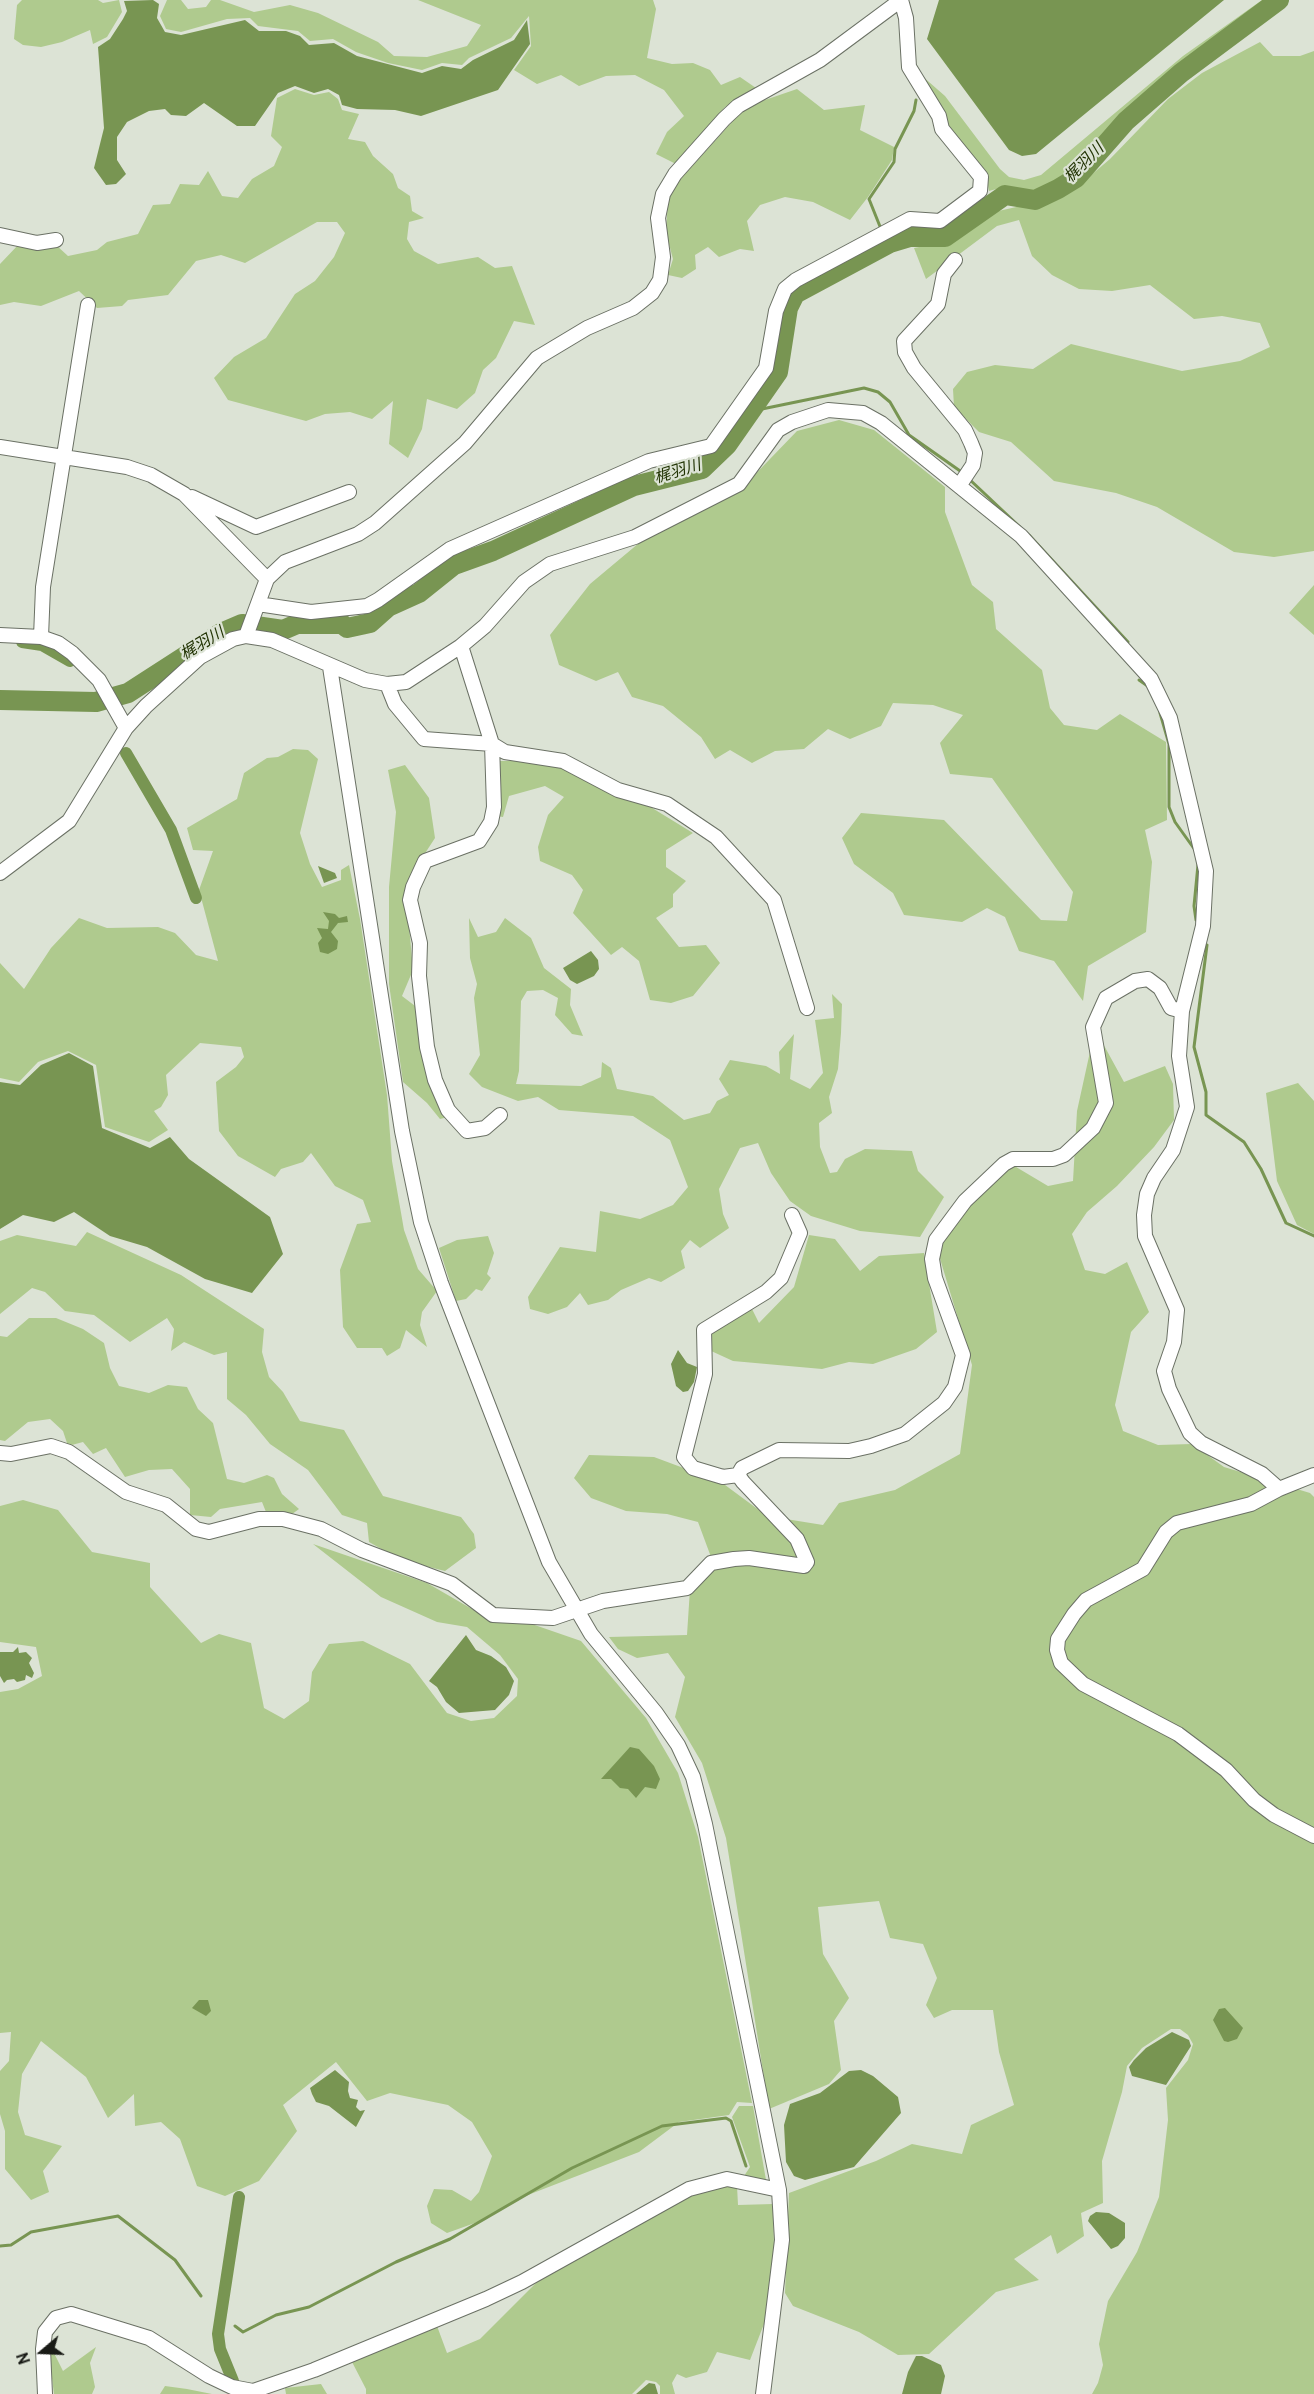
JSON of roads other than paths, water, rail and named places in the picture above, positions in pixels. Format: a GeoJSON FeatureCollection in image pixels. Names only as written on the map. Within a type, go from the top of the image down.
{"type":"FeatureCollection","features":[{"type":"Feature","properties":{"kind":"street"},"geometry":{"type":"LineString","coordinates":[[249,632],[267,579],[285,562],[358,534],[375,523],[465,443],[537,358],[587,328],[633,308],[652,293],[660,280],[663,257],[658,218],[663,194],[675,174],[738,106],[797,75],[901,0],[906,18],[909,67],[939,116],[942,129],[981,177],[980,191],[940,221],[910,219],[796,280],[785,289],[776,311],[766,368],[711,446],[649,461],[450,549],[367,606],[311,612],[258,606]]}},
{"type":"Feature","properties":{"kind":"street"},"geometry":{"type":"LineString","coordinates":[[0,235],[37,243],[56,240]]}},
{"type":"Feature","properties":{"kind":"street"},"geometry":{"type":"LineString","coordinates":[[955,260],[944,274],[938,304],[904,341],[905,352],[915,368],[965,430],[971,443],[975,453],[973,465],[964,479]]}},
{"type":"Feature","properties":{"kind":"street"},"geometry":{"type":"LineString","coordinates":[[41,637],[43,587],[66,457],[88,305]]}},
{"type":"Feature","properties":{"kind":"street"},"geometry":{"type":"LineString","coordinates":[[0,873],[69,821],[126,728],[200,657],[233,639],[249,632],[365,680],[387,684],[406,682],[461,646],[485,626],[536,572],[569,557],[634,537],[740,484],[778,430],[812,413],[845,409],[863,413],[964,479],[1021,536],[1129,652],[1161,695],[1170,718],[1206,871],[1203,926],[1182,1011],[1179,1056],[1186,1107],[1173,1150],[1154,1178],[1147,1194],[1144,1215],[1145,1236],[1150,1251],[1177,1310],[1174,1342],[1164,1371],[1169,1389],[1190,1433],[1201,1443],[1262,1474],[1279,1488]]}},
{"type":"Feature","properties":{"kind":"street"},"geometry":{"type":"LineString","coordinates":[[0,447],[127,467],[151,475],[184,494],[256,527],[349,492]]}},
{"type":"Feature","properties":{"kind":"street"},"geometry":{"type":"LineString","coordinates":[[184,494],[267,579]]}},
{"type":"Feature","properties":{"kind":"street"},"geometry":{"type":"LineString","coordinates":[[0,635],[41,637],[58,643],[72,653],[99,680],[112,708],[126,728]]}},
{"type":"Feature","properties":{"kind":"street"},"geometry":{"type":"LineString","coordinates":[[461,646],[492,744],[494,807],[486,834],[479,842],[425,861],[413,887],[411,900],[420,943],[419,976],[427,1047],[435,1080],[447,1110],[467,1131],[485,1128],[500,1115]]}},
{"type":"Feature","properties":{"kind":"street"},"geometry":{"type":"LineString","coordinates":[[330,667],[402,1131],[421,1222],[441,1283],[549,1562],[591,1634],[656,1713],[678,1745],[693,1777],[705,1824],[779,2190],[782,2240],[763,2394]]}},
{"type":"Feature","properties":{"kind":"street"},"geometry":{"type":"LineString","coordinates":[[387,684],[395,704],[424,739],[492,744],[505,752],[563,761],[618,790],[667,804],[716,837],[774,900],[807,1008]]}},
{"type":"Feature","properties":{"kind":"street"},"geometry":{"type":"LineString","coordinates":[[738,1475],[742,1468],[779,1450],[849,1451],[871,1446],[904,1434],[944,1403],[955,1387],[963,1355],[935,1278],[932,1259],[936,1240],[965,1201],[1004,1164],[1013,1159],[1053,1159],[1064,1155],[1093,1128],[1106,1103],[1093,1027],[1106,998],[1135,981],[1148,979],[1160,988],[1171,1008],[1182,1011]]}},
{"type":"Feature","properties":{"kind":"street"},"geometry":{"type":"LineString","coordinates":[[738,1475],[723,1477],[693,1468],[684,1457],[705,1374],[704,1330],[766,1292],[781,1278],[800,1233],[792,1215]]}},
{"type":"Feature","properties":{"kind":"street"},"geometry":{"type":"LineString","coordinates":[[0,1453],[51,1446],[69,1452],[126,1492],[166,1505],[196,1529],[209,1532],[259,1519],[283,1520],[321,1529],[362,1550],[452,1584],[493,1615],[553,1618],[603,1600],[687,1588],[711,1563],[750,1558],[804,1566],[807,1562],[797,1539],[738,1475]]}},
{"type":"Feature","properties":{"kind":"street"},"geometry":{"type":"LineString","coordinates":[[1314,1475],[1279,1488],[1251,1504],[1177,1523],[1166,1532],[1143,1569],[1086,1600],[1058,1639],[1057,1650],[1061,1663],[1083,1684],[1178,1734],[1226,1770],[1261,1805],[1314,1836]]}},
{"type":"Feature","properties":{"kind":"street"},"geometry":{"type":"LineString","coordinates":[[45,2394],[42,2349],[45,2332],[56,2318],[71,2314],[149,2338],[208,2376],[232,2387],[253,2391],[314,2370],[486,2299],[522,2282],[689,2189],[727,2180],[779,2190]]}},
{"type":"Feature","properties":{"kind":"waterway","name":"梶羽川"},"geometry":{"type":"LineString","coordinates":[[0,700],[96,702],[128,693],[221,633],[242,624],[283,630],[297,624],[342,624],[347,628],[370,623],[388,607],[419,593],[454,565],[493,551],[634,486],[702,469],[727,445],[778,372],[788,308],[795,294],[890,243],[910,237],[945,237],[1005,195],[1035,200],[1058,189],[1076,178],[1126,121],[1181,73],[1279,0]]}},
{"type":"Feature","properties":{"kind":"waterway"},"geometry":{"type":"LineString","coordinates":[[881,229],[869,199],[894,162],[895,149],[914,111],[916,100]]}},
{"type":"Feature","properties":{"kind":"waterway"},"geometry":{"type":"LineString","coordinates":[[756,405],[762,409],[864,388],[878,392],[890,402],[909,435],[963,473]]}},
{"type":"Feature","properties":{"kind":"waterway"},"geometry":{"type":"LineString","coordinates":[[968,478],[1020,527]]}},
{"type":"Feature","properties":{"kind":"waterway"},"geometry":{"type":"LineString","coordinates":[[1029,535],[1128,642]]}},
{"type":"Feature","properties":{"kind":"waterway"},"geometry":{"type":"LineString","coordinates":[[22,642],[42,645],[70,661]]}},
{"type":"Feature","properties":{"kind":"waterway"},"geometry":{"type":"LineString","coordinates":[[1139,680],[1149,687]]}},
{"type":"Feature","properties":{"kind":"waterway"},"geometry":{"type":"LineString","coordinates":[[1160,713],[1169,744],[1169,807],[1175,822],[1195,850]]}},
{"type":"Feature","properties":{"kind":"waterway"},"geometry":{"type":"LineString","coordinates":[[126,753],[171,830],[196,898]]}},
{"type":"Feature","properties":{"kind":"waterway"},"geometry":{"type":"LineString","coordinates":[[1196,920],[1194,906],[1198,865]]}},
{"type":"Feature","properties":{"kind":"waterway"},"geometry":{"type":"LineString","coordinates":[[1207,945],[1194,1047],[1206,1092],[1206,1115],[1244,1142],[1261,1169],[1286,1223],[1314,1236]]}},
{"type":"Feature","properties":{"kind":"waterway"},"geometry":{"type":"LineString","coordinates":[[235,2326],[243,2332],[276,2315],[309,2307],[396,2262],[450,2239],[572,2168],[662,2126],[726,2118],[731,2121],[746,2166]]}},
{"type":"Feature","properties":{"kind":"waterway"},"geometry":{"type":"LineString","coordinates":[[233,2381],[220,2349],[218,2334],[239,2197]]}},
{"type":"Feature","properties":{"kind":"waterway"},"geometry":{"type":"LineString","coordinates":[[0,2246],[11,2245],[31,2232],[118,2216],[175,2260],[201,2296]]}}]}
